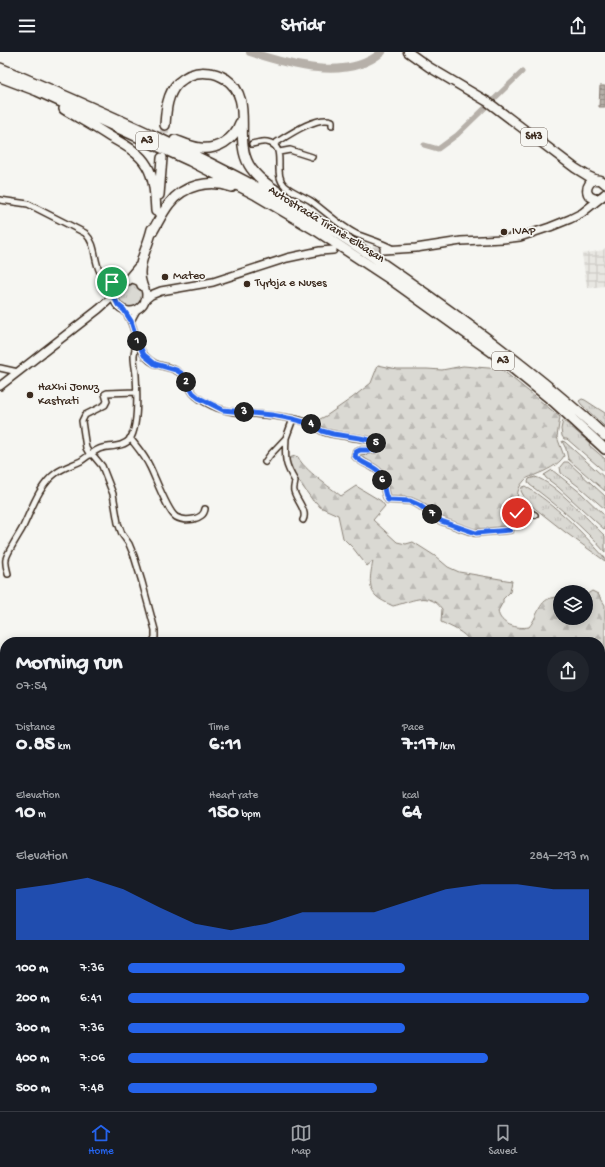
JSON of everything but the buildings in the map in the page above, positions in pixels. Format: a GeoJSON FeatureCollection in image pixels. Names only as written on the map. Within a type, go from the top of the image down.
{"type":"FeatureCollection","features":[{"type":"Feature","properties":{"kind":"highway","name":"Autostrada Tiranë-Elbasan"},"geometry":{"type":"LineString","coordinates":[[0,68],[134,126],[199,158],[303,213],[366,252],[460,318],[560,396],[605,436]]}},
{"type":"Feature","properties":{"kind":"highway"},"geometry":{"type":"LineString","coordinates":[[165,125],[166,105],[173,90],[180,81],[196,73],[202,72],[219,75],[232,84],[240,97],[242,107],[242,142],[248,163],[255,174],[300,207],[303,213]]}},
{"type":"Feature","properties":{"kind":"highway","name":"Autostrada Tiranë-Elbasan"},"geometry":{"type":"LineString","coordinates":[[0,77],[37,91],[190,161],[256,195],[317,231],[368,263],[495,354],[554,402],[605,450]]}},
{"type":"Feature","properties":{"kind":"highway"},"geometry":{"type":"LineString","coordinates":[[37,91],[40,97],[63,108],[130,148],[138,155],[148,167],[153,181],[156,211]]}},
{"type":"Feature","properties":{"kind":"highway"},"geometry":{"type":"LineString","coordinates":[[134,126],[140,125],[193,146],[210,148],[225,143],[232,136],[239,127],[242,116]]}},
{"type":"Feature","properties":{"kind":"highway"},"geometry":{"type":"LineString","coordinates":[[143,287],[139,274],[139,267],[151,234],[156,211],[162,158]]}},
{"type":"Feature","properties":{"kind":"highway","name":"A3"},"geometry":{"type":"LineString","coordinates":[[151,234],[172,201],[181,193],[192,187],[198,185],[216,184],[228,186],[251,197],[256,195]]}},
{"type":"Feature","properties":{"kind":"highway"},"geometry":{"type":"LineString","coordinates":[[128,280],[139,267]]}},
{"type":"Feature","properties":{"kind":"main road","name":"SH3"},"geometry":{"type":"LineString","coordinates":[[408,52],[429,67],[492,105],[575,168],[588,176],[603,182]]}},
{"type":"Feature","properties":{"kind":"main road","name":"SH3"},"geometry":{"type":"LineString","coordinates":[[575,168],[589,184],[593,180],[603,182]]}},
{"type":"Feature","properties":{"kind":"main road"},"geometry":{"type":"LineString","coordinates":[[589,184],[587,191],[590,196],[596,199],[604,195]]}},
{"type":"Feature","properties":{"kind":"main road"},"geometry":{"type":"LineString","coordinates":[[384,250],[416,248],[461,241],[520,237],[550,228],[570,219],[588,208],[604,195]]}},
{"type":"Feature","properties":{"kind":"main road"},"geometry":{"type":"LineString","coordinates":[[588,208],[590,196]]}},
{"type":"Feature","properties":{"kind":"main road"},"geometry":{"type":"LineString","coordinates":[[145,300],[151,295],[161,291],[213,282],[287,258],[320,251],[333,250]]}},
{"type":"Feature","properties":{"kind":"main road"},"geometry":{"type":"LineString","coordinates":[[0,386],[99,310],[109,300],[122,282],[135,280],[143,287],[146,294],[142,306],[137,310],[130,311],[121,307],[110,305],[99,310]]}},
{"type":"Feature","properties":{"kind":"main road"},"geometry":{"type":"LineString","coordinates":[[143,287],[161,291]]}},
{"type":"Feature","properties":{"kind":"main road"},"geometry":{"type":"LineString","coordinates":[[116,289],[115,299],[121,307]]}},
{"type":"Feature","properties":{"kind":"street"},"geometry":{"type":"LineString","coordinates":[[274,144],[289,134],[323,120],[332,121],[332,125]]}},
{"type":"Feature","properties":{"kind":"street"},"geometry":{"type":"LineString","coordinates":[[252,144],[266,142],[274,144],[279,152],[280,177],[284,185],[310,200],[356,234],[380,242],[394,250]]}},
{"type":"Feature","properties":{"kind":"street"},"geometry":{"type":"LineString","coordinates":[[279,152],[290,150],[312,157]]}},
{"type":"Feature","properties":{"kind":"street"},"geometry":{"type":"LineString","coordinates":[[0,200],[28,204],[85,233],[91,240],[100,272],[116,289]]}},
{"type":"Feature","properties":{"kind":"street"},"geometry":{"type":"LineString","coordinates":[[121,307],[131,321],[138,343],[144,355],[150,361],[161,367],[176,370],[181,373],[193,393],[213,406],[223,410],[272,415],[293,419],[311,424],[322,431],[333,434],[374,441],[376,444],[376,449],[358,450],[355,456],[379,472],[382,477],[388,500],[410,501],[419,505],[441,521],[476,533],[510,530],[517,513],[520,510],[526,510],[535,515]]}},
{"type":"Feature","properties":{"kind":"street"},"geometry":{"type":"LineString","coordinates":[[131,321],[137,310]]}},
{"type":"Feature","properties":{"kind":"street"},"geometry":{"type":"LineString","coordinates":[[8,574],[6,557],[43,487],[49,479],[62,469],[91,455],[95,451],[101,448],[122,444],[130,438],[136,420],[134,349],[138,343]]}},
{"type":"Feature","properties":{"kind":"street"},"geometry":{"type":"LineString","coordinates":[[0,368],[18,372]]}},
{"type":"Feature","properties":{"kind":"street"},"geometry":{"type":"LineString","coordinates":[[136,392],[107,392],[105,394],[107,401],[105,405],[85,415],[82,421],[86,448],[102,466],[113,494],[118,523],[134,556],[155,630],[155,637]]}},
{"type":"Feature","properties":{"kind":"street"},"geometry":{"type":"LineString","coordinates":[[293,419],[286,438],[285,457],[288,469],[295,481],[294,490],[304,513],[303,520]]}},
{"type":"Feature","properties":{"kind":"street"},"geometry":{"type":"LineString","coordinates":[[130,438],[150,466],[163,495],[175,516],[186,519],[197,518],[202,516],[205,509]]}},
{"type":"Feature","properties":{"kind":"street"},"geometry":{"type":"LineString","coordinates":[[265,462],[286,438]]}},
{"type":"Feature","properties":{"kind":"shaded area"},"geometry":{"type":"Polygon","coordinates":[[[600,86],[605,86],[605,107],[599,107],[600,86]]]}},
{"type":"Feature","properties":{"kind":"shaded area"},"geometry":{"type":"Polygon","coordinates":[[[605,248],[605,286],[587,288],[582,254],[603,250],[605,248]]]}},
{"type":"Feature","properties":{"kind":"green space"},"geometry":{"type":"Polygon","coordinates":[[[130,282],[139,286],[143,295],[139,304],[130,308],[121,304],[117,295],[121,286],[130,282]]]}},
{"type":"Feature","properties":{"kind":"green space"},"geometry":{"type":"Polygon","coordinates":[[[378,365],[397,369],[442,370],[463,366],[501,369],[560,417],[557,437],[564,456],[559,462],[543,472],[528,478],[521,484],[517,504],[508,525],[485,530],[476,530],[438,517],[433,509],[418,501],[406,498],[387,497],[385,474],[374,464],[361,458],[361,455],[375,453],[381,450],[381,441],[376,438],[324,429],[316,424],[320,419],[352,398],[371,383],[378,365]]]}},
{"type":"Feature","properties":{"kind":"green space"},"geometry":{"type":"Polygon","coordinates":[[[582,399],[605,413],[605,427],[581,404],[579,401],[582,399]]]}},
{"type":"Feature","properties":{"kind":"green space"},"geometry":{"type":"Polygon","coordinates":[[[563,420],[590,443],[589,445],[605,459],[605,472],[567,439],[564,439],[561,429],[563,420]]]}},
{"type":"Feature","properties":{"kind":"green space"},"geometry":{"type":"Polygon","coordinates":[[[562,441],[605,478],[605,491],[568,459],[566,449],[562,441]]]}},
{"type":"Feature","properties":{"kind":"green space"},"geometry":{"type":"Polygon","coordinates":[[[295,456],[298,457],[311,473],[341,496],[356,486],[381,501],[385,506],[373,520],[397,542],[406,544],[413,542],[435,556],[448,567],[459,572],[512,581],[510,592],[503,599],[498,611],[499,616],[506,623],[514,627],[529,627],[543,603],[547,599],[553,597],[553,625],[593,625],[593,592],[598,594],[605,605],[605,637],[467,637],[441,622],[442,609],[437,603],[431,600],[419,599],[393,606],[382,600],[376,596],[371,588],[370,579],[373,561],[367,566],[343,538],[338,515],[320,507],[313,501],[293,473],[288,463],[289,458],[295,456]]]}},
{"type":"Feature","properties":{"kind":"green space"},"geometry":{"type":"Polygon","coordinates":[[[564,462],[568,462],[605,496],[605,509],[561,473],[560,467],[564,462]]]}},
{"type":"Feature","properties":{"kind":"green space"},"geometry":{"type":"Polygon","coordinates":[[[552,470],[581,493],[605,516],[605,530],[546,478],[544,475],[552,470]]]}},
{"type":"Feature","properties":{"kind":"green space"},"geometry":{"type":"Polygon","coordinates":[[[535,477],[543,480],[561,494],[605,536],[605,552],[588,534],[550,500],[530,485],[528,482],[529,479],[535,477]]]}},
{"type":"Feature","properties":{"kind":"green space"},"geometry":{"type":"Polygon","coordinates":[[[525,486],[547,501],[568,519],[605,558],[605,561],[527,502],[521,491],[522,487],[525,486]]]}},
{"type":"Feature","properties":{"kind":"waterway"},"geometry":{"type":"LineString","coordinates":[[250,52],[300,66],[335,69],[368,61],[382,52]]}},
{"type":"Feature","properties":{"kind":"waterway"},"geometry":{"type":"LineString","coordinates":[[424,145],[438,149],[457,135],[522,72]]}},
{"type":"Feature","properties":{"kind":"tunnel"},"geometry":{"type":"LineString","coordinates":[[163,147],[165,125]]}},
{"type":"Feature","properties":{"kind":"tunnel"},"geometry":{"type":"LineString","coordinates":[[362,250],[384,250]]}},
{"type":"Feature","properties":{"kind":"place","name":"IVAP"},"geometry":{"type":"Point","coordinates":[504,232]}},
{"type":"Feature","properties":{"kind":"place","name":"Mateo"},"geometry":{"type":"Point","coordinates":[165,277]}},
{"type":"Feature","properties":{"kind":"place","name":"Tyrbja e Nuses"},"geometry":{"type":"Point","coordinates":[247,284]}},
{"type":"Feature","properties":{"kind":"place","name":"Haxhi Jonuz Kastrati"},"geometry":{"type":"Point","coordinates":[30,395]}},
{"type":"Feature","properties":{"kind":"route"},"geometry":{"type":"LineString","coordinates":[[112,282],[117,286],[114,296],[116,302],[124,310],[131,321],[144,355],[150,361],[161,367],[176,370],[181,373],[193,393],[213,406],[223,410],[272,415],[293,419],[311,424],[322,431],[333,434],[374,441],[377,446],[376,449],[358,450],[355,456],[379,472],[382,477],[388,500],[410,501],[419,505],[446,523],[476,533],[510,530],[517,513]]}}]}
